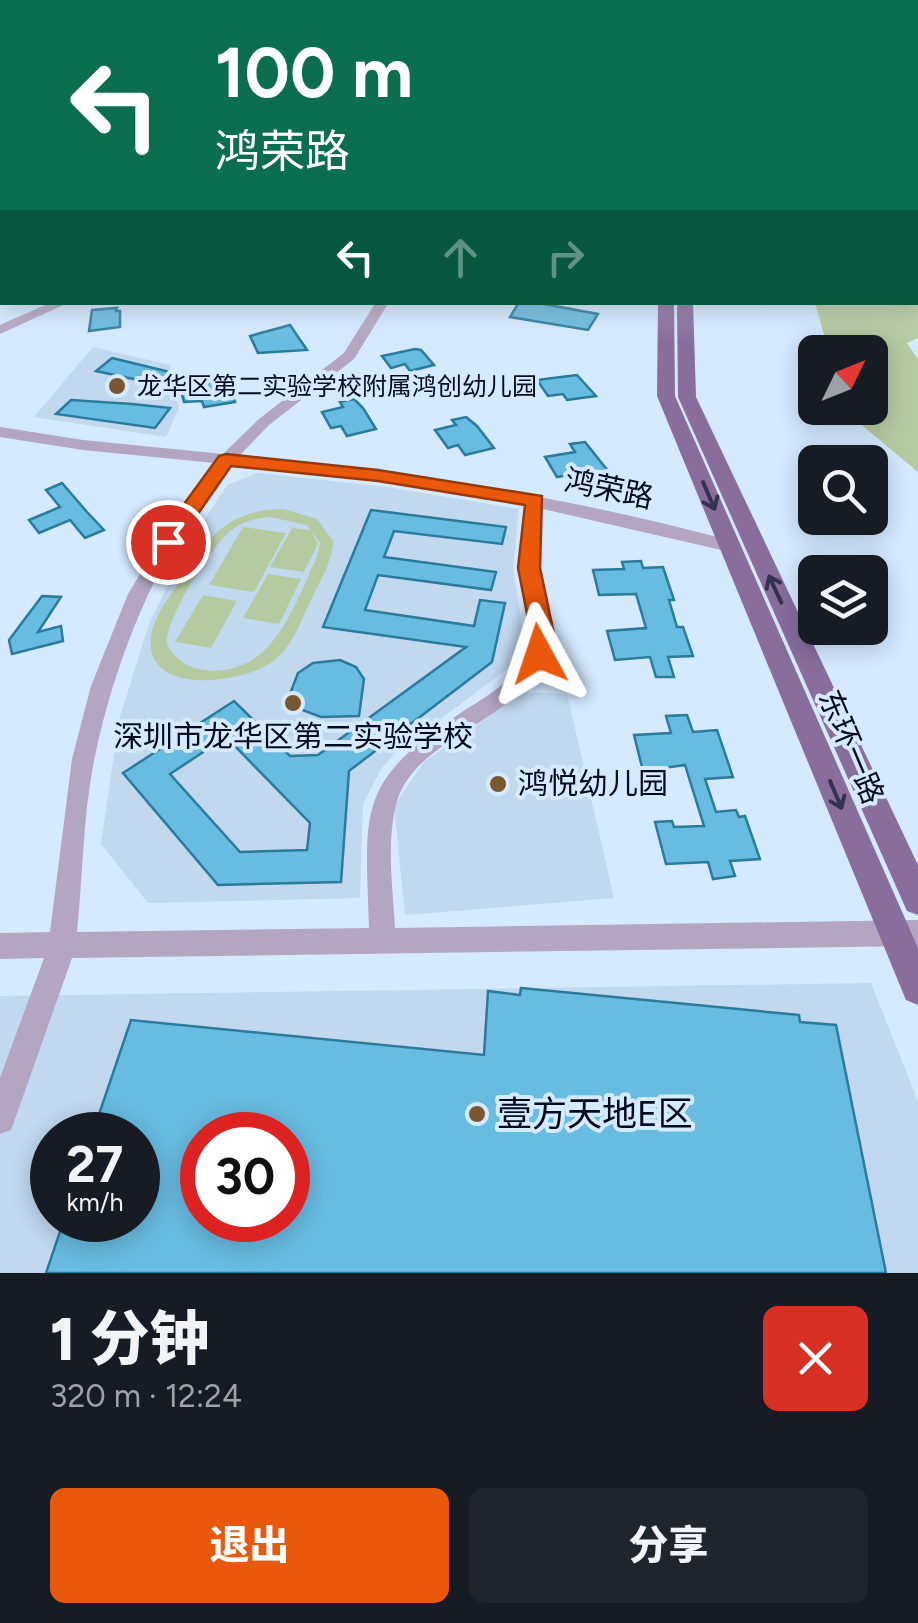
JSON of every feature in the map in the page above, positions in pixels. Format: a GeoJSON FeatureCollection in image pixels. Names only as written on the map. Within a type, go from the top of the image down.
{"type":"FeatureCollection","features":[{"type":"Feature","properties":{"kind":"main road","name":"东环一路"},"geometry":{"type":"LineString","coordinates":[[666,305],[666,396],[906,934],[918,988]]}},
{"type":"Feature","properties":{"kind":"main road","name":"东环一路"},"geometry":{"type":"LineString","coordinates":[[685,305],[687,397],[918,900]]}},
{"type":"Feature","properties":{"kind":"street"},"geometry":{"type":"LineString","coordinates":[[0,330],[57,305]]}},
{"type":"Feature","properties":{"kind":"street"},"geometry":{"type":"LineString","coordinates":[[0,1118],[62,947],[76,800],[92,722],[113,654],[152,567],[226,460],[264,422],[348,356],[381,305]]}},
{"type":"Feature","properties":{"kind":"street","name":"鸿荣路"},"geometry":{"type":"LineString","coordinates":[[0,432],[118,450],[378,476],[535,501],[730,546]]}},
{"type":"Feature","properties":{"kind":"street"},"geometry":{"type":"LineString","coordinates":[[382,942],[382,823],[389,791],[408,764],[520,680],[539,654],[542,634],[529,568],[535,501]]}},
{"type":"Feature","properties":{"kind":"street"},"geometry":{"type":"LineString","coordinates":[[0,946],[906,934]]}},
{"type":"Feature","properties":{"kind":"shaded area","name":"龙华区第二实验学校附属鸿创幼儿园"},"geometry":{"type":"Polygon","coordinates":[[[93,347],[170,365],[179,408],[166,437],[34,417],[93,347]]]}},
{"type":"Feature","properties":{"kind":"shaded area","name":"深圳市龙华区第二实验学校"},"geometry":{"type":"Polygon","coordinates":[[[258,473],[387,487],[519,509],[513,567],[525,642],[519,657],[506,670],[394,754],[381,769],[363,804],[360,898],[148,903],[101,844],[119,720],[149,624],[188,545],[227,485],[258,473]]]}},
{"type":"Feature","properties":{"kind":"shaded area","name":"鸿悦幼儿园"},"geometry":{"type":"Polygon","coordinates":[[[524,692],[567,694],[614,898],[405,915],[394,806],[424,762],[524,692]]]}},
{"type":"Feature","properties":{"kind":"shaded area","name":"壹方天地E区"},"geometry":{"type":"Polygon","coordinates":[[[871,983],[918,1101],[918,1273],[0,1273],[0,996],[871,983]]]}},
{"type":"Feature","properties":{"kind":"green space"},"geometry":{"type":"Polygon","coordinates":[[[816,305],[918,305],[918,338],[907,343],[918,359],[918,472],[862,425],[888,425],[888,335],[824,335],[816,305]]]}},
{"type":"Feature","properties":{"kind":"green space"},"geometry":{"type":"Polygon","coordinates":[[[284,509],[317,519],[333,541],[326,570],[288,645],[262,668],[220,679],[177,676],[161,667],[152,653],[152,631],[169,597],[219,531],[241,517],[284,509]],[[265,517],[242,524],[224,537],[191,583],[173,618],[167,644],[178,658],[198,669],[228,669],[247,663],[264,651],[289,617],[317,557],[320,543],[307,525],[265,517]]]}},
{"type":"Feature","properties":{"kind":"green space"},"geometry":{"type":"Polygon","coordinates":[[[243,527],[286,533],[254,592],[209,585],[243,527]]]}},
{"type":"Feature","properties":{"kind":"green space"},"geometry":{"type":"Polygon","coordinates":[[[292,528],[311,530],[318,544],[304,572],[270,567],[292,528]]]}},
{"type":"Feature","properties":{"kind":"green space"},"geometry":{"type":"Polygon","coordinates":[[[268,574],[301,579],[279,624],[243,618],[268,574]]]}},
{"type":"Feature","properties":{"kind":"green space"},"geometry":{"type":"Polygon","coordinates":[[[203,595],[237,601],[211,648],[175,642],[203,595]]]}},
{"type":"Feature","properties":{"kind":"building"},"geometry":{"type":"Polygon","coordinates":[[[517,305],[549,305],[598,314],[588,330],[510,317],[517,305]]]}},
{"type":"Feature","properties":{"kind":"building"},"geometry":{"type":"Polygon","coordinates":[[[117,308],[120,327],[89,331],[92,310],[117,308]]]}},
{"type":"Feature","properties":{"kind":"building"},"geometry":{"type":"Polygon","coordinates":[[[290,325],[307,350],[258,353],[250,336],[290,325]]]}},
{"type":"Feature","properties":{"kind":"building"},"geometry":{"type":"Polygon","coordinates":[[[421,350],[434,365],[410,371],[405,364],[391,368],[382,356],[421,350]]]}},
{"type":"Feature","properties":{"kind":"building"},"geometry":{"type":"Polygon","coordinates":[[[112,358],[170,372],[162,385],[96,371],[112,358]]]}},
{"type":"Feature","properties":{"kind":"building"},"geometry":{"type":"Polygon","coordinates":[[[577,375],[596,396],[567,400],[563,394],[548,396],[537,380],[577,375]]]}},
{"type":"Feature","properties":{"kind":"building"},"geometry":{"type":"Polygon","coordinates":[[[220,379],[222,384],[228,383],[235,402],[204,407],[202,401],[184,402],[180,387],[220,379]]]}},
{"type":"Feature","properties":{"kind":"building"},"geometry":{"type":"Polygon","coordinates":[[[354,399],[376,429],[347,436],[341,426],[331,428],[322,412],[343,407],[340,402],[354,399]]]}},
{"type":"Feature","properties":{"kind":"building"},"geometry":{"type":"Polygon","coordinates":[[[71,400],[170,408],[155,428],[56,414],[71,400]]]}},
{"type":"Feature","properties":{"kind":"building"},"geometry":{"type":"Polygon","coordinates":[[[466,417],[494,448],[465,455],[458,445],[448,448],[435,430],[456,425],[452,420],[466,417]]]}},
{"type":"Feature","properties":{"kind":"building"},"geometry":{"type":"Polygon","coordinates":[[[585,442],[612,476],[580,482],[574,474],[557,477],[545,457],[575,452],[570,444],[585,442]]]}},
{"type":"Feature","properties":{"kind":"building"},"geometry":{"type":"Polygon","coordinates":[[[62,483],[104,530],[85,538],[70,520],[39,533],[29,520],[60,507],[46,490],[62,483]]]}},
{"type":"Feature","properties":{"kind":"building"},"geometry":{"type":"Polygon","coordinates":[[[371,510],[506,527],[502,544],[394,531],[384,557],[496,572],[491,590],[378,575],[365,610],[474,626],[480,600],[505,603],[492,662],[349,771],[341,882],[218,885],[123,773],[234,701],[290,756],[318,755],[466,647],[323,627],[371,510]],[[226,737],[170,774],[240,852],[307,850],[310,823],[226,737]]]}},
{"type":"Feature","properties":{"kind":"building"},"geometry":{"type":"Polygon","coordinates":[[[641,561],[643,568],[663,567],[674,600],[669,600],[677,627],[683,627],[693,656],[668,657],[674,677],[656,677],[650,657],[615,660],[607,631],[646,628],[636,594],[599,595],[593,570],[624,569],[622,562],[641,561]]]}},
{"type":"Feature","properties":{"kind":"building"},"geometry":{"type":"Polygon","coordinates":[[[42,596],[61,597],[38,632],[61,626],[63,641],[12,654],[9,640],[42,596]]]}},
{"type":"Feature","properties":{"kind":"building"},"geometry":{"type":"Polygon","coordinates":[[[340,660],[356,667],[364,679],[359,716],[321,717],[297,708],[290,694],[298,673],[313,663],[340,660]]]}},
{"type":"Feature","properties":{"kind":"building"},"geometry":{"type":"Polygon","coordinates":[[[687,715],[693,732],[717,730],[733,777],[705,779],[716,812],[736,810],[739,817],[745,816],[760,859],[730,861],[735,876],[713,879],[708,862],[666,864],[655,822],[672,821],[674,827],[704,826],[685,765],[643,771],[634,735],[671,733],[666,716],[687,715]]]}},
{"type":"Feature","properties":{"kind":"building","name":"壹方天地E区"},"geometry":{"type":"Polygon","coordinates":[[[521,988],[799,1015],[800,1022],[836,1025],[886,1273],[46,1273],[57,1242],[160,1242],[160,1112],[100,1112],[131,1020],[484,1055],[488,991],[520,995],[521,988]]]}},
{"type":"Feature","properties":{"kind":"place","name":"龙华区第二实验学校附属鸿创幼儿园"},"geometry":{"type":"Point","coordinates":[117,386]}},
{"type":"Feature","properties":{"kind":"place","name":"深圳市龙华区第二实验学校"},"geometry":{"type":"Point","coordinates":[293,703]}},
{"type":"Feature","properties":{"kind":"place","name":"鸿悦幼儿园"},"geometry":{"type":"Point","coordinates":[498,784]}},
{"type":"Feature","properties":{"kind":"place","name":"壹方天地E区"},"geometry":{"type":"Point","coordinates":[477,1114]}},
{"type":"Feature","properties":{"kind":"route"},"geometry":{"type":"LineString","coordinates":[[168,542],[226,460],[378,476],[535,501],[529,568],[542,634],[539,654]]}}]}
